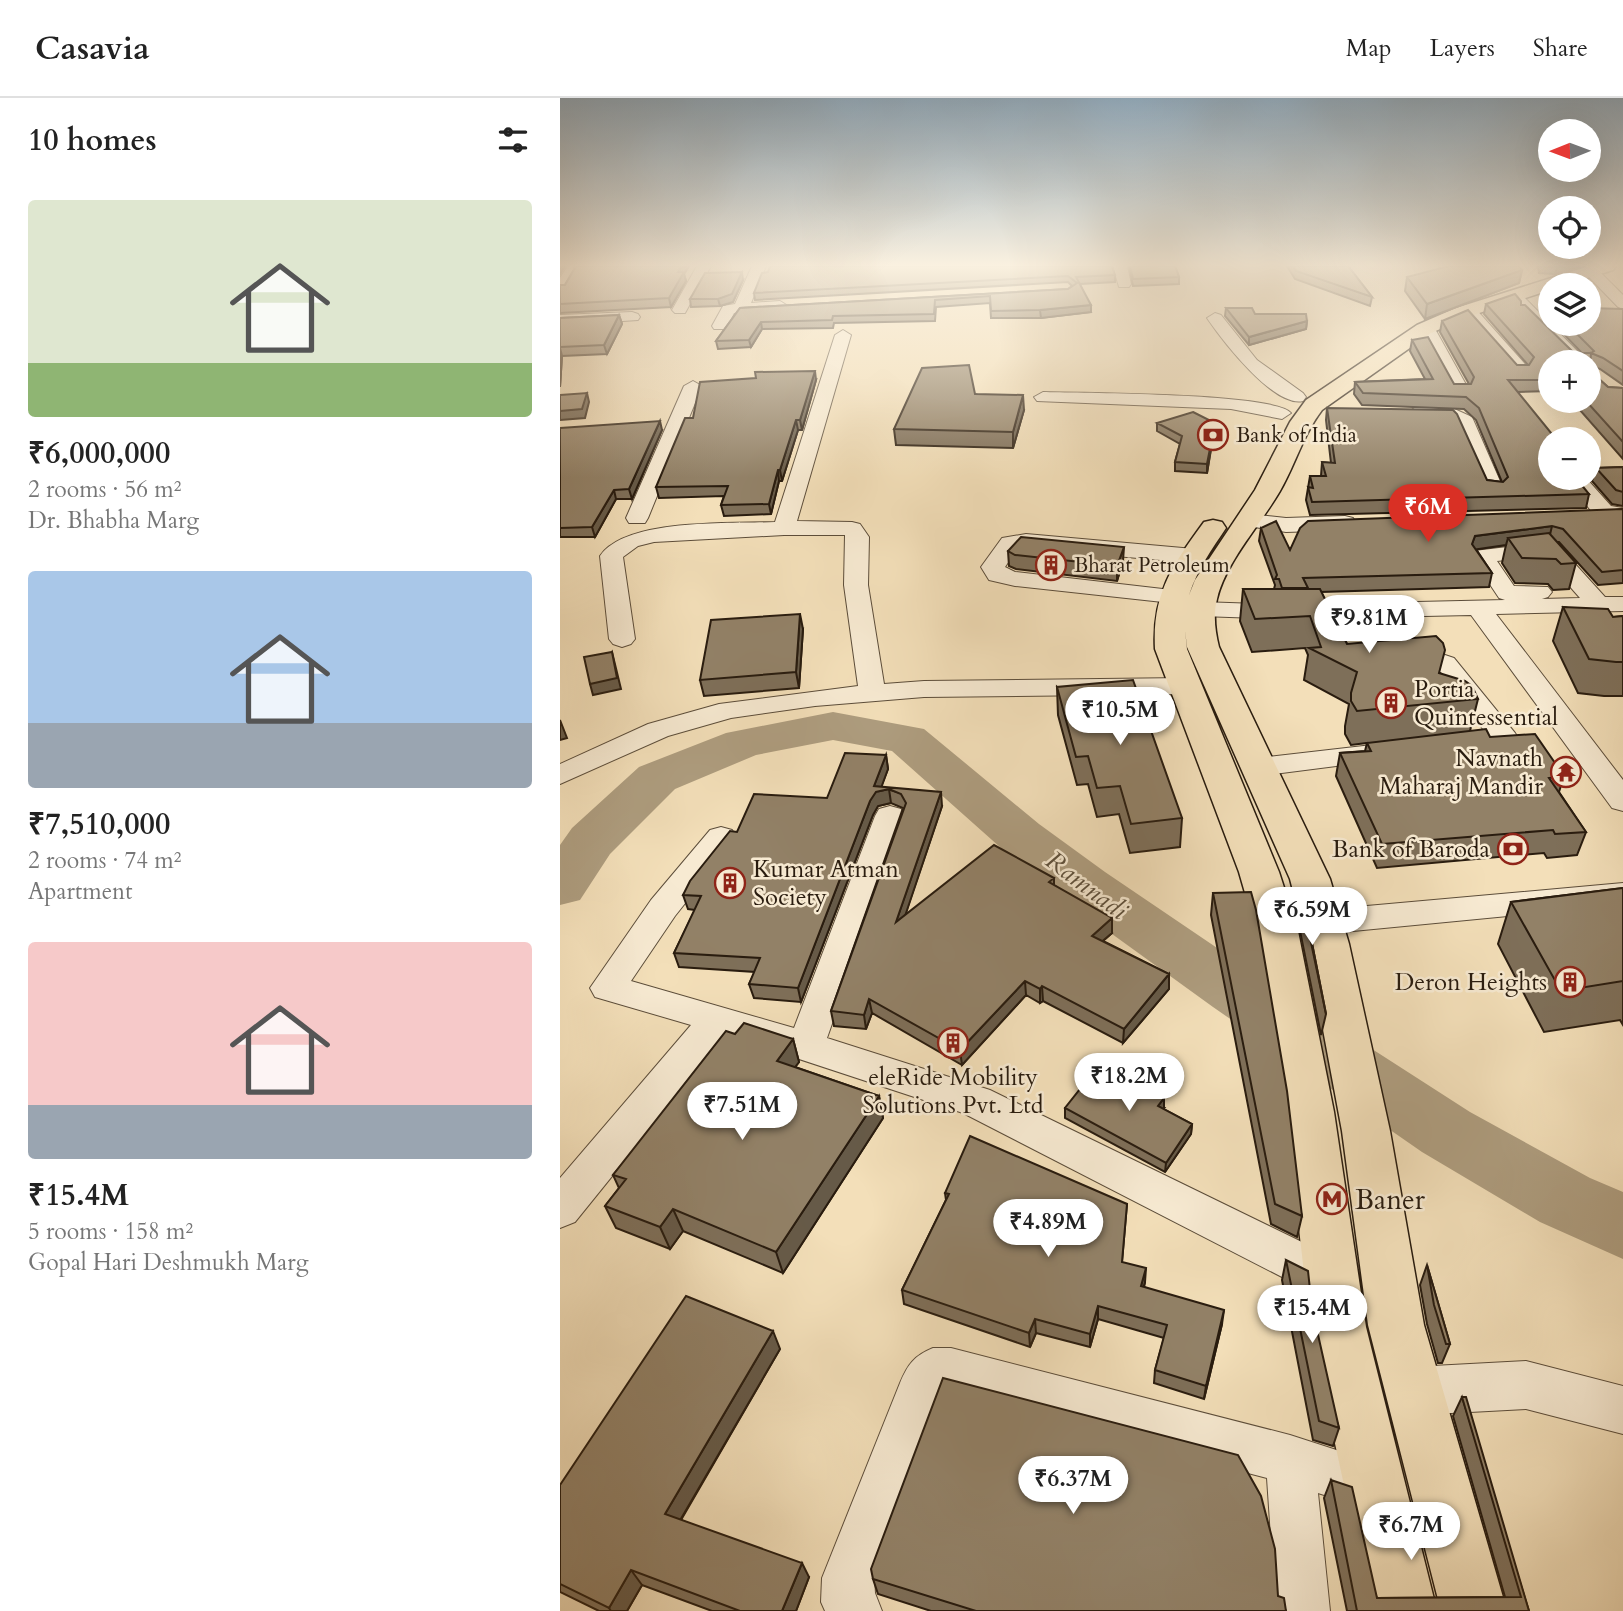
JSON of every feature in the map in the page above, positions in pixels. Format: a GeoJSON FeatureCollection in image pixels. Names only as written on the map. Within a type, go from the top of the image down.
{"type":"FeatureCollection","features":[{"type":"Feature","properties":{"kind":"main road"},"geometry":{"type":"LineString","coordinates":[[1391,337],[1304,407],[1242,486],[1180,576],[1172,596],[1168,623],[1171,649],[1259,872],[1277,931],[1310,1112],[1331,1279],[1344,1354],[1404,1611]]}},
{"type":"Feature","properties":{"kind":"main road"},"geometry":{"type":"LineString","coordinates":[[1411,337],[1304,407],[1268,490],[1209,580],[1199,624],[1203,647],[1310,879],[1325,933],[1366,1131],[1396,1325],[1474,1611]]}},
{"type":"Feature","properties":{"kind":"main road"},"geometry":{"type":"LineString","coordinates":[[1200,547],[1233,543]]}},
{"type":"Feature","properties":{"kind":"street"},"geometry":{"type":"LineString","coordinates":[[784,528],[843,337]]}},
{"type":"Feature","properties":{"kind":"street"},"geometry":{"type":"LineString","coordinates":[[1227,337],[1259,372],[1304,407]]}},
{"type":"Feature","properties":{"kind":"street"},"geometry":{"type":"LineString","coordinates":[[1431,337],[1460,390]]}},
{"type":"Feature","properties":{"kind":"street"},"geometry":{"type":"LineString","coordinates":[[1492,337],[1520,370]]}},
{"type":"Feature","properties":{"kind":"street"},"geometry":{"type":"LineString","coordinates":[[1555,337],[1568,350]]}},
{"type":"Feature","properties":{"kind":"street"},"geometry":{"type":"LineString","coordinates":[[637,518],[681,420],[693,386]]}},
{"type":"Feature","properties":{"kind":"street"},"geometry":{"type":"LineString","coordinates":[[1043,397],[1304,407]]}},
{"type":"Feature","properties":{"kind":"street"},"geometry":{"type":"LineString","coordinates":[[1393,413],[1450,413],[1461,417],[1493,488]]}},
{"type":"Feature","properties":{"kind":"street"},"geometry":{"type":"LineString","coordinates":[[654,422],[681,420]]}},
{"type":"Feature","properties":{"kind":"street"},"geometry":{"type":"LineString","coordinates":[[1585,490],[1604,512],[1623,514]]}},
{"type":"Feature","properties":{"kind":"street"},"geometry":{"type":"LineString","coordinates":[[1249,520],[1286,525],[1367,523]]}},
{"type":"Feature","properties":{"kind":"street"},"geometry":{"type":"LineString","coordinates":[[622,639],[611,556],[619,547],[634,538],[784,528],[852,529],[856,533],[856,585],[872,693]]}},
{"type":"Feature","properties":{"kind":"street"},"geometry":{"type":"LineString","coordinates":[[1172,596],[1015,579],[997,575],[993,567],[1010,543],[1026,541],[1136,552],[1200,547]]}},
{"type":"Feature","properties":{"kind":"street"},"geometry":{"type":"LineString","coordinates":[[1123,590],[1136,552]]}},
{"type":"Feature","properties":{"kind":"street"},"geometry":{"type":"LineString","coordinates":[[1201,610],[1284,612],[1478,607],[1603,600]]}},
{"type":"Feature","properties":{"kind":"street"},"geometry":{"type":"LineString","coordinates":[[1478,607],[1623,801]]}},
{"type":"Feature","properties":{"kind":"street"},"geometry":{"type":"LineString","coordinates":[[1258,767],[1505,739],[1445,663]]}},
{"type":"Feature","properties":{"kind":"street"},"geometry":{"type":"LineString","coordinates":[[560,775],[658,730],[729,710],[815,698],[924,689],[1185,686]]}},
{"type":"Feature","properties":{"kind":"street"},"geometry":{"type":"LineString","coordinates":[[806,1046],[890,816]]}},
{"type":"Feature","properties":{"kind":"street"},"geometry":{"type":"LineString","coordinates":[[721,837],[663,908],[608,988],[806,1046],[976,1101],[1331,1279]]}},
{"type":"Feature","properties":{"kind":"street"},"geometry":{"type":"LineString","coordinates":[[1325,933],[1623,894]]}},
{"type":"Feature","properties":{"kind":"street"},"geometry":{"type":"LineString","coordinates":[[560,1209],[727,1022]]}},
{"type":"Feature","properties":{"kind":"street"},"geometry":{"type":"LineString","coordinates":[[855,1611],[848,1602],[848,1578],[924,1383],[933,1371],[951,1371],[1290,1460],[1374,1486]]}},
{"type":"Feature","properties":{"kind":"street"},"geometry":{"type":"LineString","coordinates":[[1414,1391],[1526,1385],[1623,1410]]}},
{"type":"Feature","properties":{"kind":"street"},"geometry":{"type":"LineString","coordinates":[[1290,1460],[1303,1611]]}},
{"type":"Feature","properties":{"kind":"building"},"geometry":{"type":"Polygon","coordinates":[[[560,337],[608,337],[604,345],[560,347],[560,337]]]}},
{"type":"Feature","properties":{"kind":"building"},"geometry":{"type":"Polygon","coordinates":[[[719,337],[751,337],[749,340],[716,341],[719,337]]]}},
{"type":"Feature","properties":{"kind":"building"},"geometry":{"type":"Polygon","coordinates":[[[1428,337],[1454,384],[1471,384],[1474,377],[1451,337],[1492,337],[1517,365],[1529,365],[1534,357],[1516,337],[1557,337],[1571,350],[1538,350],[1538,380],[1508,380],[1546,427],[1538,427],[1538,490],[1586,490],[1589,494],[1312,502],[1308,487],[1313,488],[1310,476],[1326,476],[1322,462],[1335,463],[1327,408],[1453,410],[1487,480],[1503,482],[1508,477],[1479,408],[1466,397],[1363,393],[1355,382],[1433,379],[1412,340],[1428,337]]]}},
{"type":"Feature","properties":{"kind":"building"},"geometry":{"type":"Polygon","coordinates":[[[1580,337],[1623,337],[1623,371],[1601,357],[1601,350],[1593,350],[1580,337]]]}},
{"type":"Feature","properties":{"kind":"building"},"geometry":{"type":"Polygon","coordinates":[[[969,365],[975,394],[1023,395],[1013,432],[894,429],[922,368],[969,365]]]}},
{"type":"Feature","properties":{"kind":"building"},"geometry":{"type":"Polygon","coordinates":[[[815,371],[800,420],[796,420],[778,470],[769,504],[721,505],[728,486],[656,487],[685,418],[693,418],[700,382],[756,378],[755,372],[815,371]]]}},
{"type":"Feature","properties":{"kind":"building"},"geometry":{"type":"Polygon","coordinates":[[[1601,381],[1608,387],[1623,388],[1623,442],[1597,413],[1601,413],[1601,381]]]}},
{"type":"Feature","properties":{"kind":"building"},"geometry":{"type":"Polygon","coordinates":[[[587,393],[582,409],[560,411],[560,395],[587,393]]]}},
{"type":"Feature","properties":{"kind":"building"},"geometry":{"type":"Polygon","coordinates":[[[1193,412],[1215,423],[1207,464],[1175,462],[1182,436],[1157,423],[1193,412]]]}},
{"type":"Feature","properties":{"kind":"building"},"geometry":{"type":"Polygon","coordinates":[[[660,421],[629,489],[614,490],[592,527],[560,528],[560,428],[660,421]]]}},
{"type":"Feature","properties":{"kind":"building"},"geometry":{"type":"Polygon","coordinates":[[[1623,467],[1623,492],[1616,490],[1601,474],[1601,468],[1623,467]]]}},
{"type":"Feature","properties":{"kind":"building"},"geometry":{"type":"Polygon","coordinates":[[[1623,509],[1623,570],[1602,572],[1563,529],[1552,526],[1475,536],[1472,544],[1492,573],[1303,578],[1308,588],[1282,588],[1279,579],[1275,579],[1277,575],[1261,528],[1276,521],[1290,550],[1300,528],[1308,521],[1623,509]]]}},
{"type":"Feature","properties":{"kind":"building"},"geometry":{"type":"Polygon","coordinates":[[[1549,533],[1576,563],[1561,564],[1556,559],[1522,558],[1508,538],[1549,533]]]}},
{"type":"Feature","properties":{"kind":"building"},"geometry":{"type":"Polygon","coordinates":[[[1021,537],[1124,547],[1117,566],[1015,555],[1008,551],[1021,537]]]}},
{"type":"Feature","properties":{"kind":"building"},"geometry":{"type":"Polygon","coordinates":[[[1243,589],[1320,589],[1347,644],[1436,636],[1443,643],[1445,650],[1439,673],[1465,681],[1472,686],[1478,699],[1357,711],[1351,701],[1351,693],[1357,672],[1309,648],[1321,647],[1310,616],[1255,619],[1243,589]]]}},
{"type":"Feature","properties":{"kind":"building"},"geometry":{"type":"Polygon","coordinates":[[[1563,607],[1608,609],[1613,617],[1623,616],[1623,662],[1589,659],[1563,607]]]}},
{"type":"Feature","properties":{"kind":"building"},"geometry":{"type":"Polygon","coordinates":[[[800,614],[796,672],[700,680],[711,620],[800,614]]]}},
{"type":"Feature","properties":{"kind":"building"},"geometry":{"type":"Polygon","coordinates":[[[612,652],[617,678],[590,684],[584,657],[612,652]]]}},
{"type":"Feature","properties":{"kind":"building"},"geometry":{"type":"Polygon","coordinates":[[[1133,680],[1182,818],[1131,824],[1120,786],[1097,788],[1088,756],[1076,757],[1057,687],[1133,680]]]}},
{"type":"Feature","properties":{"kind":"building"},"geometry":{"type":"Polygon","coordinates":[[[1486,729],[1490,737],[1535,734],[1564,776],[1549,778],[1586,832],[1555,834],[1553,830],[1382,844],[1340,753],[1371,751],[1367,743],[1486,729]]]}},
{"type":"Feature","properties":{"kind":"building"},"geometry":{"type":"Polygon","coordinates":[[[845,753],[886,755],[874,786],[941,792],[896,922],[994,845],[1054,878],[1049,882],[1112,918],[1092,936],[1169,974],[1124,1029],[1042,986],[1040,989],[1025,981],[960,1050],[869,999],[864,1015],[831,1011],[906,803],[901,794],[889,789],[876,792],[870,801],[798,988],[749,984],[760,958],[674,953],[701,896],[683,895],[690,881],[730,831],[737,832],[754,794],[827,798],[845,753]]]}},
{"type":"Feature","properties":{"kind":"building"},"geometry":{"type":"Polygon","coordinates":[[[1623,888],[1623,981],[1561,991],[1511,902],[1623,888]]]}},
{"type":"Feature","properties":{"kind":"building"},"geometry":{"type":"Polygon","coordinates":[[[1299,890],[1308,923],[1326,1014],[1304,909],[1299,890]]]}},
{"type":"Feature","properties":{"kind":"building"},"geometry":{"type":"Polygon","coordinates":[[[1251,892],[1287,1091],[1302,1216],[1275,1204],[1213,893],[1251,892]]]}},
{"type":"Feature","properties":{"kind":"building"},"geometry":{"type":"Polygon","coordinates":[[[744,1023],[793,1039],[777,1061],[879,1096],[776,1252],[673,1209],[660,1227],[605,1206],[626,1179],[613,1175],[726,1031],[735,1034],[744,1023]]]}},
{"type":"Feature","properties":{"kind":"building"},"geometry":{"type":"Polygon","coordinates":[[[1099,1065],[1164,1098],[1158,1106],[1192,1124],[1166,1163],[1065,1108],[1099,1065]]]}},
{"type":"Feature","properties":{"kind":"building"},"geometry":{"type":"Polygon","coordinates":[[[970,1136],[1127,1204],[1122,1262],[1146,1268],[1141,1286],[1224,1310],[1206,1386],[1155,1370],[1167,1325],[1098,1306],[1090,1334],[1035,1319],[1029,1333],[902,1290],[949,1194],[945,1193],[970,1136]]]}},
{"type":"Feature","properties":{"kind":"building"},"geometry":{"type":"Polygon","coordinates":[[[1286,1260],[1308,1271],[1312,1308],[1339,1428],[1319,1421],[1286,1260]]]}},
{"type":"Feature","properties":{"kind":"building"},"geometry":{"type":"Polygon","coordinates":[[[1427,1265],[1450,1344],[1446,1344],[1434,1305],[1427,1265]]]}},
{"type":"Feature","properties":{"kind":"building"},"geometry":{"type":"Polygon","coordinates":[[[686,1296],[773,1331],[665,1514],[802,1563],[782,1611],[740,1611],[631,1570],[609,1608],[560,1584],[560,1485],[686,1296]]]}},
{"type":"Feature","properties":{"kind":"building"},"geometry":{"type":"Polygon","coordinates":[[[943,1378],[1238,1455],[1261,1496],[1275,1549],[1278,1596],[1284,1598],[1286,1611],[976,1611],[873,1579],[871,1569],[943,1378]]]}},
{"type":"Feature","properties":{"kind":"building"},"geometry":{"type":"Polygon","coordinates":[[[1462,1397],[1466,1397],[1529,1611],[1357,1611],[1331,1480],[1352,1487],[1377,1598],[1521,1597],[1462,1397]]]}},
{"type":"Feature","properties":{"kind":"waterway","name":"Ramnadi"},"geometry":{"type":"LineString","coordinates":[[560,886],[591,841],[657,778],[743,743],[833,726],[907,739],[1020,836],[1085,886],[1235,991],[1446,1132],[1565,1200],[1623,1226]]}},
{"type":"Feature","properties":{"kind":"place","name":"Bank of India"},"geometry":{"type":"Point","coordinates":[1213,435]}},
{"type":"Feature","properties":{"kind":"place","name":"Bharat Petroleum"},"geometry":{"type":"Point","coordinates":[1051,565]}},
{"type":"Feature","properties":{"kind":"place","name":"Portia Quintessential"},"geometry":{"type":"Point","coordinates":[1391,703]}},
{"type":"Feature","properties":{"kind":"place","name":"Navnath Maharaj Mandir"},"geometry":{"type":"Point","coordinates":[1566,772]}},
{"type":"Feature","properties":{"kind":"place","name":"Bank of Baroda"},"geometry":{"type":"Point","coordinates":[1513,849]}},
{"type":"Feature","properties":{"kind":"place","name":"Kumar Atman Society"},"geometry":{"type":"Point","coordinates":[730,883]}},
{"type":"Feature","properties":{"kind":"place","name":"Deron Heights"},"geometry":{"type":"Point","coordinates":[1570,982]}},
{"type":"Feature","properties":{"kind":"place","name":"eleRide Mobility Solutions Pvt. Ltd"},"geometry":{"type":"Point","coordinates":[953,1043]}},
{"type":"Feature","properties":{"kind":"place","name":"Baner"},"geometry":{"type":"Point","coordinates":[1332,1199]}}]}
